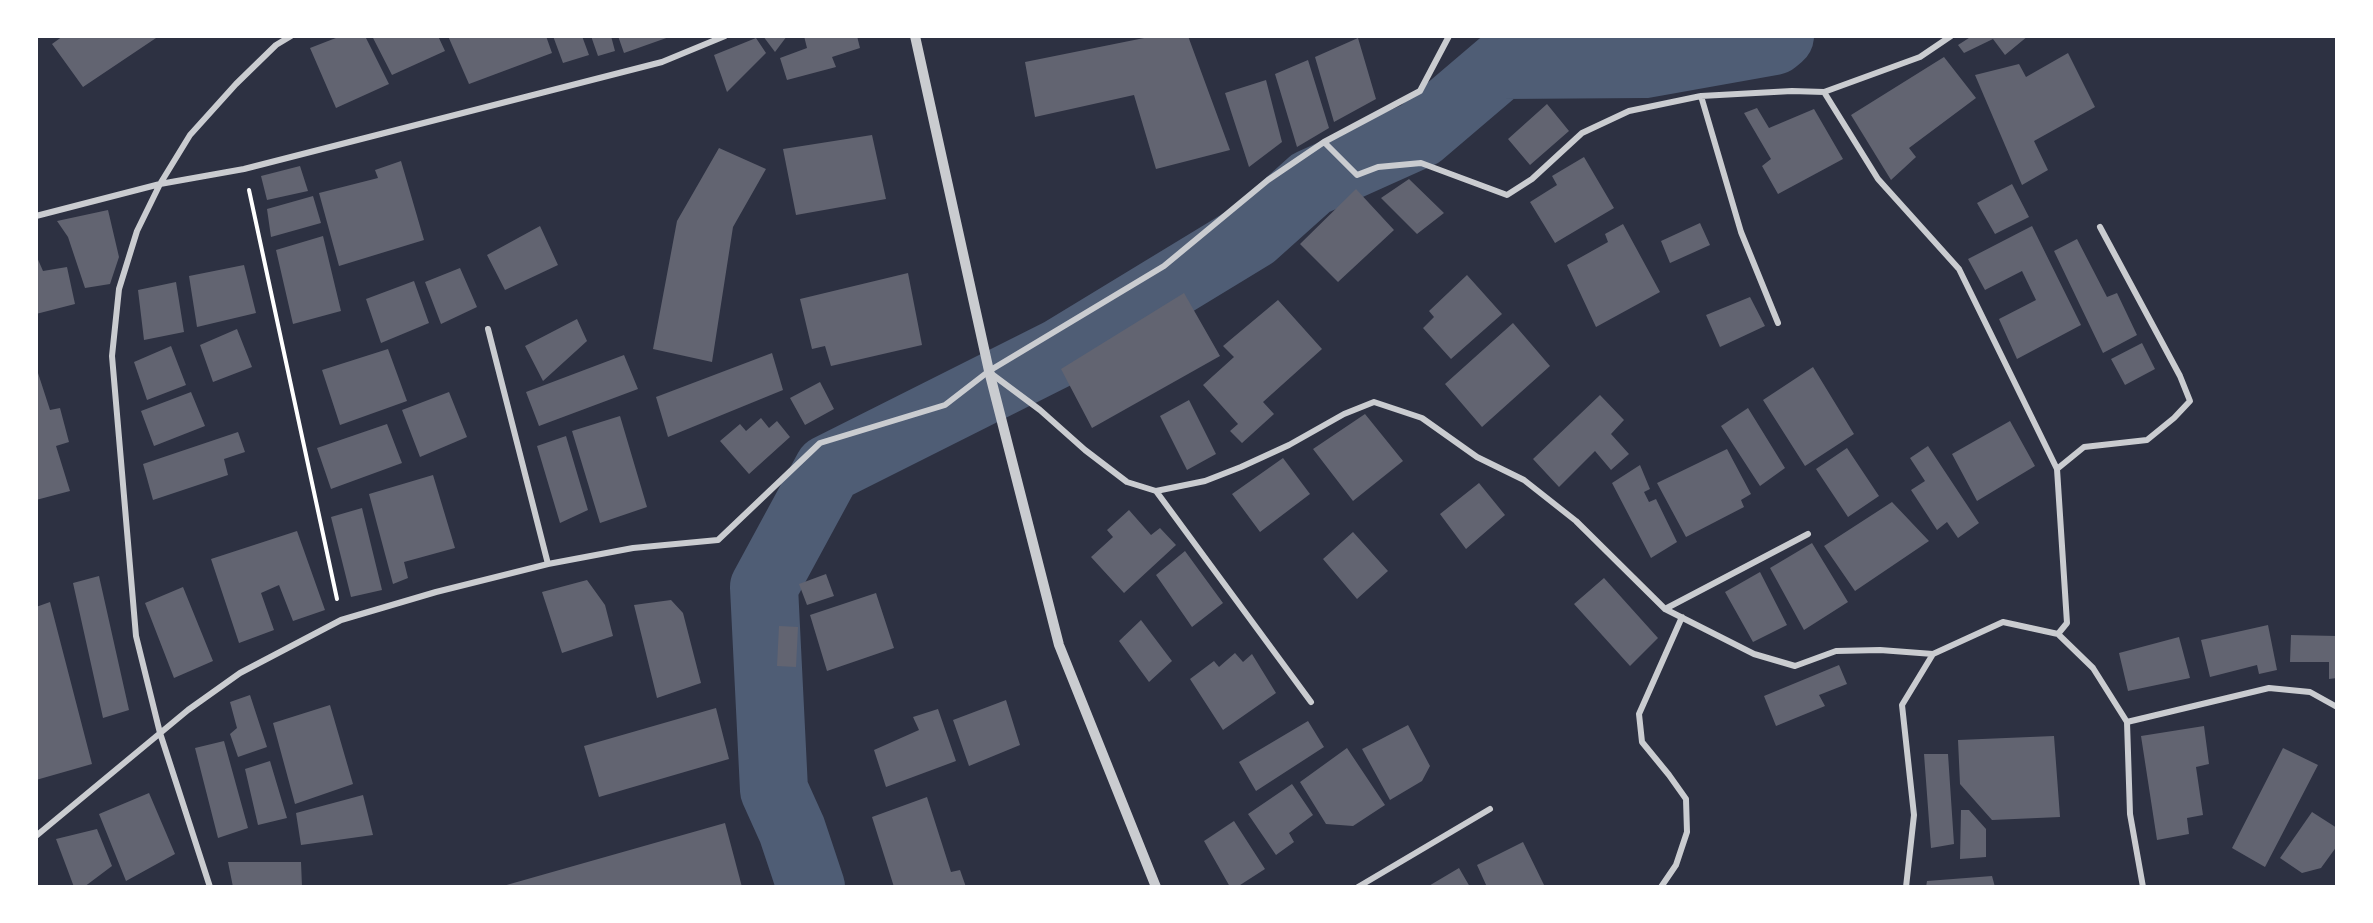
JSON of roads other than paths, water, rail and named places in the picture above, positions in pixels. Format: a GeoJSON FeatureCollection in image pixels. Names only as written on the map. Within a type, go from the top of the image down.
{"type":"FeatureCollection","features":[{"type":"Feature","properties":{"kind":"street"},"geometry":{"type":"LineString","coordinates":[[210,887],[160,733],[136,636],[112,356],[119,289],[138,231],[160,183],[190,135],[236,84],[276,45],[291,36]]}},
{"type":"Feature","properties":{"kind":"street"},"geometry":{"type":"LineString","coordinates":[[36,216],[160,183],[244,169],[662,62],[725,36]]}},
{"type":"Feature","properties":{"kind":"street"},"geometry":{"type":"LineString","coordinates":[[915,36],[989,371],[1059,645],[1156,887]]}},
{"type":"Feature","properties":{"kind":"street"},"geometry":{"type":"LineString","coordinates":[[36,836],[160,733],[240,673],[341,620],[436,592],[548,564],[633,548],[718,540],[820,444],[945,405],[989,371],[1164,266],[1268,180],[1324,142],[1420,91],[1449,36]]}},
{"type":"Feature","properties":{"kind":"street"},"geometry":{"type":"LineString","coordinates":[[1324,142],[1357,174],[1378,168],[1421,163],[1507,195],[1532,179],[1582,133],[1629,111],[1701,96],[1792,91],[1824,92],[1920,57],[1951,36]]}},
{"type":"Feature","properties":{"kind":"street"},"geometry":{"type":"LineString","coordinates":[[1824,92],[1878,179],[1959,269],[2057,469],[2067,623],[2058,634]]}},
{"type":"Feature","properties":{"kind":"street"},"geometry":{"type":"LineString","coordinates":[[1701,96],[1741,232],[1778,323]]}},
{"type":"Feature","properties":{"kind":"street"},"geometry":{"type":"LineString","coordinates":[[2057,469],[2084,447],[2147,440],[2174,418],[2190,401],[2180,375],[2100,227]]}},
{"type":"Feature","properties":{"kind":"street"},"geometry":{"type":"LineString","coordinates":[[488,329],[548,564]]}},
{"type":"Feature","properties":{"kind":"street"},"geometry":{"type":"LineString","coordinates":[[989,371],[1127,482],[1156,491],[1205,481],[1241,467],[1289,445],[1344,414],[1374,402],[1422,418],[1477,457],[1524,480],[1576,521],[1665,609],[1754,654],[1795,666],[1836,651],[1880,650],[1933,654],[2003,622],[2058,634],[2093,668],[2127,722],[2130,814],[2143,887]]}},
{"type":"Feature","properties":{"kind":"street"},"geometry":{"type":"LineString","coordinates":[[1156,491],[1311,702]]}},
{"type":"Feature","properties":{"kind":"street"},"geometry":{"type":"LineString","coordinates":[[1665,609],[1808,534]]}},
{"type":"Feature","properties":{"kind":"street"},"geometry":{"type":"LineString","coordinates":[[1661,887],[1676,865],[1687,832],[1686,799],[1642,742],[1639,714],[1682,617]]}},
{"type":"Feature","properties":{"kind":"street"},"geometry":{"type":"LineString","coordinates":[[1906,887],[1914,815],[1902,705],[1933,654]]}},
{"type":"Feature","properties":{"kind":"street"},"geometry":{"type":"LineString","coordinates":[[2127,722],[2270,688],[2310,692],[2337,707]]}},
{"type":"Feature","properties":{"kind":"street"},"geometry":{"type":"LineString","coordinates":[[1358,887],[1490,809]]}},
{"type":"Feature","properties":{"kind":"waterway"},"geometry":{"type":"LineString","coordinates":[[811,887],[792,830],[774,790],[764,587],[828,469],[1059,353],[1253,235],[1311,183],[1420,134],[1501,65],[1645,64],[1774,41],[1780,36]]}}]}
